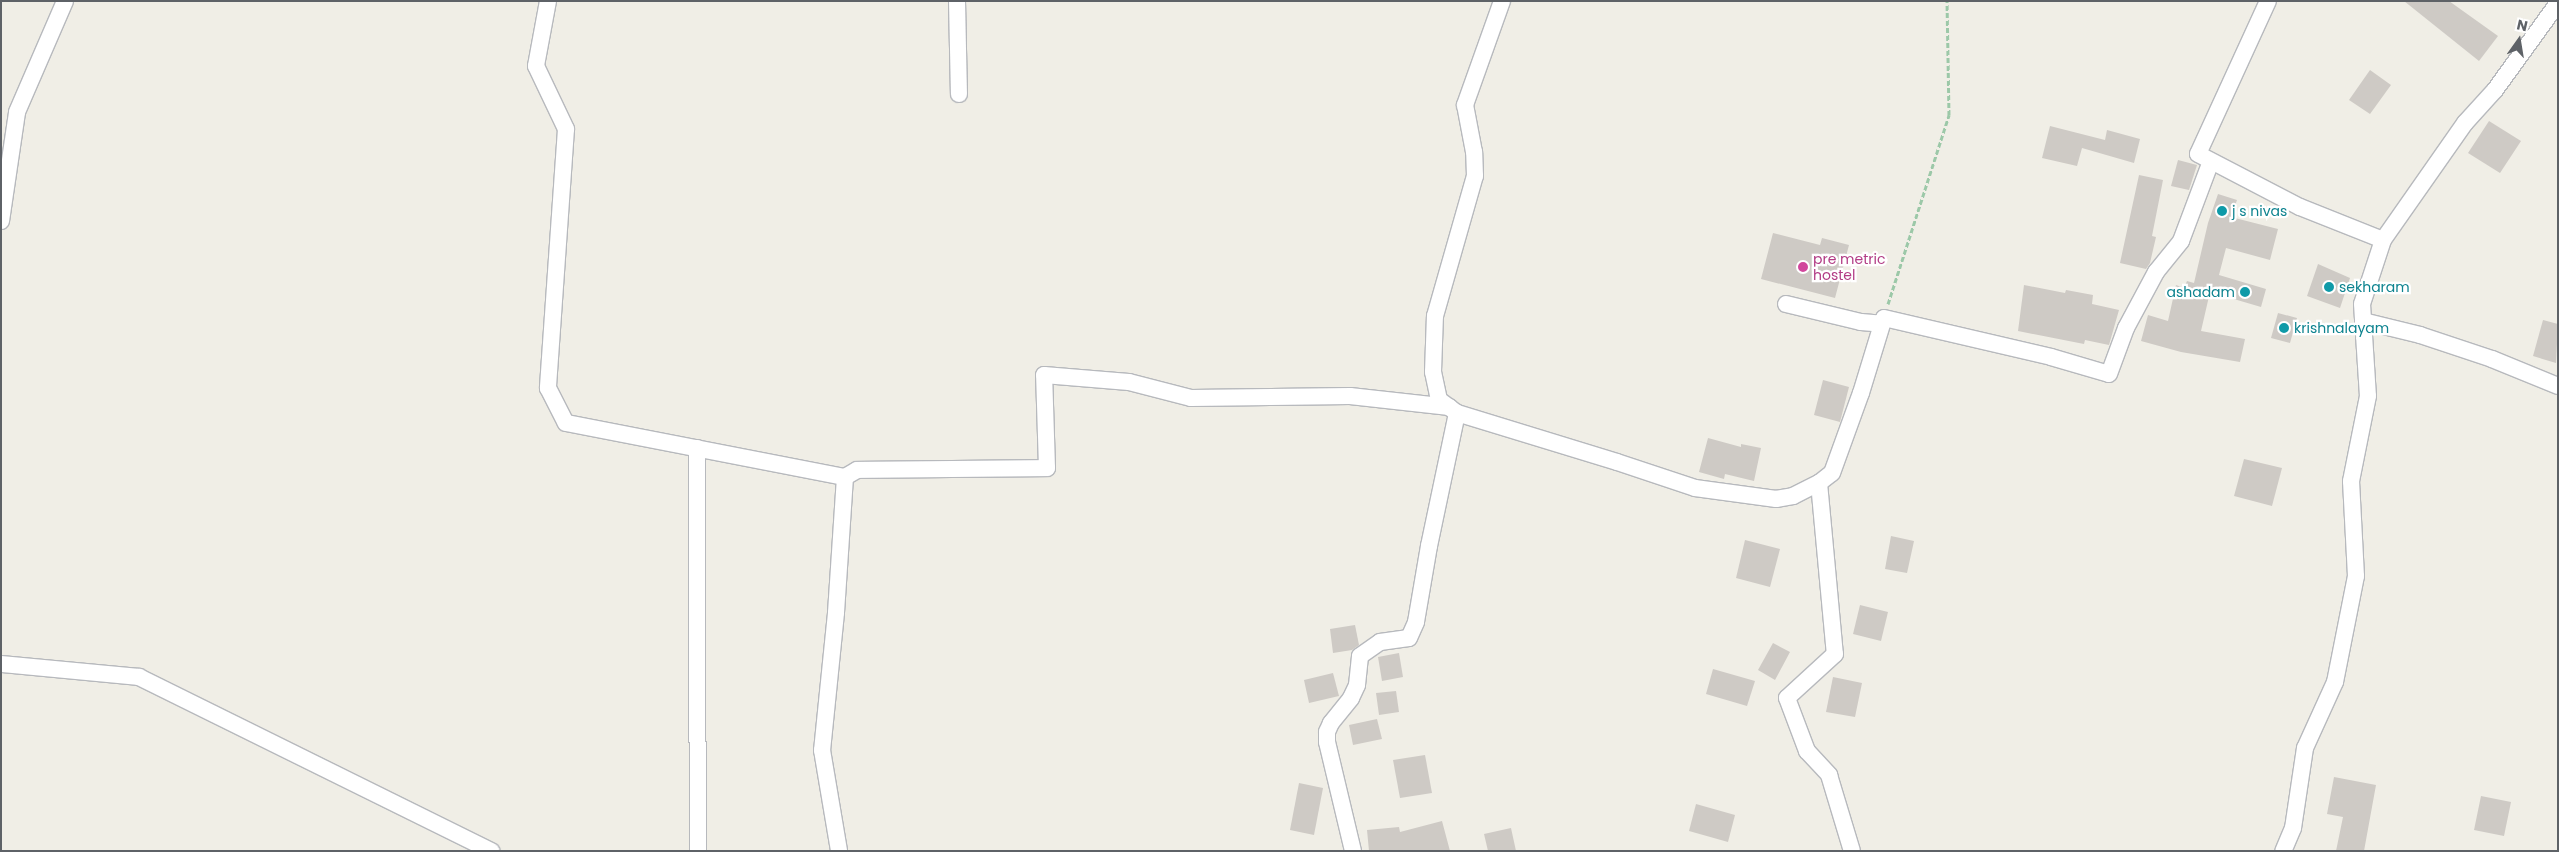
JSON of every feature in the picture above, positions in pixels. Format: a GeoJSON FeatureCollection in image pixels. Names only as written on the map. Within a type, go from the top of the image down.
{"type":"FeatureCollection","features":[{"type":"Feature","properties":{"kind":"street"},"geometry":{"type":"LineString","coordinates":[[1,221],[17,112],[65,1]]}},
{"type":"Feature","properties":{"kind":"street"},"geometry":{"type":"LineString","coordinates":[[548,1],[536,66],[566,129],[548,388],[566,423],[845,477],[857,470],[1047,468],[1044,376],[1129,382],[1191,398],[1350,396],[1453,410],[1695,488],[1776,499],[1793,496],[1819,483],[1832,472],[1883,321]]}},
{"type":"Feature","properties":{"kind":"street"},"geometry":{"type":"LineString","coordinates":[[957,1],[959,94]]}},
{"type":"Feature","properties":{"kind":"street"},"geometry":{"type":"LineString","coordinates":[[1453,410],[1439,400],[1433,372],[1435,316],[1474,176],[1474,152],[1464,105],[1502,1]]}},
{"type":"Feature","properties":{"kind":"street"},"geometry":{"type":"LineString","coordinates":[[2268,1],[2198,154],[2300,207],[2383,240]]}},
{"type":"Feature","properties":{"kind":"street"},"geometry":{"type":"LineString","coordinates":[[2283,851],[2293,828],[2305,748],[2335,682],[2356,576],[2351,482],[2368,396],[2362,304],[2383,240],[2465,123],[2495,90],[2558,3]]}},
{"type":"Feature","properties":{"kind":"street"},"geometry":{"type":"LineString","coordinates":[[1786,304],[1861,322],[1883,321],[2051,357],[2109,374],[2126,328],[2156,272],[2181,241],[2211,161]]}},
{"type":"Feature","properties":{"kind":"street"},"geometry":{"type":"LineString","coordinates":[[2363,321],[2420,335],[2492,359],[2558,386]]}},
{"type":"Feature","properties":{"kind":"street"},"geometry":{"type":"LineString","coordinates":[[1353,851],[1327,742],[1327,732],[1331,723],[1351,698],[1357,685],[1360,656],[1380,642],[1409,638],[1416,622],[1453,410]]}},
{"type":"Feature","properties":{"kind":"street"},"geometry":{"type":"LineString","coordinates":[[697,448],[698,851]]}},
{"type":"Feature","properties":{"kind":"street"},"geometry":{"type":"LineString","coordinates":[[839,851],[822,750],[836,613],[845,477]]}},
{"type":"Feature","properties":{"kind":"street"},"geometry":{"type":"LineString","coordinates":[[1819,483],[1835,654],[1787,698],[1807,751],[1829,775],[1852,851]]}},
{"type":"Feature","properties":{"kind":"street"},"geometry":{"type":"LineString","coordinates":[[1,664],[139,678],[491,851]]}},
{"type":"Feature","properties":{"kind":"path"},"geometry":{"type":"LineString","coordinates":[[1883,321],[1949,115],[1947,1]]}},
{"type":"Feature","properties":{"kind":"building"},"geometry":{"type":"Polygon","coordinates":[[[2404,1],[2449,1],[2498,36],[2479,61],[2404,1]]]}},
{"type":"Feature","properties":{"kind":"building"},"geometry":{"type":"Polygon","coordinates":[[[2370,70],[2391,85],[2370,114],[2349,100],[2370,70]]]}},
{"type":"Feature","properties":{"kind":"building"},"geometry":{"type":"Polygon","coordinates":[[[2489,121],[2521,141],[2500,173],[2468,153],[2489,121]]]}},
{"type":"Feature","properties":{"kind":"building"},"geometry":{"type":"Polygon","coordinates":[[[2050,126],[2105,140],[2107,130],[2140,139],[2134,163],[2082,148],[2077,166],[2042,158],[2050,126]]]}},
{"type":"Feature","properties":{"kind":"building"},"geometry":{"type":"Polygon","coordinates":[[[2178,160],[2197,165],[2189,190],[2171,186],[2178,160]]]}},
{"type":"Feature","properties":{"kind":"building"},"geometry":{"type":"Polygon","coordinates":[[[2139,175],[2163,180],[2152,236],[2156,237],[2150,263],[2146,269],[2120,263],[2139,175]]]}},
{"type":"Feature","properties":{"kind":"building"},"geometry":{"type":"Polygon","coordinates":[[[2218,194],[2237,200],[2231,217],[2278,229],[2270,260],[2226,248],[2219,275],[2266,289],[2261,307],[2210,292],[2201,331],[2245,339],[2240,362],[2181,352],[2141,341],[2148,315],[2168,321],[2176,285],[2184,288],[2187,281],[2194,283],[2208,223],[2218,194]]]}},
{"type":"Feature","properties":{"kind":"building","name":"pre metric hostel"},"geometry":{"type":"Polygon","coordinates":[[[1773,233],[1820,245],[1822,238],[1849,245],[1835,298],[1761,279],[1773,233]]]}},
{"type":"Feature","properties":{"kind":"building","name":"sekharam"},"geometry":{"type":"Polygon","coordinates":[[[2318,264],[2350,278],[2340,308],[2307,296],[2318,264]]]}},
{"type":"Feature","properties":{"kind":"building"},"geometry":{"type":"Polygon","coordinates":[[[2024,285],[2065,293],[2066,290],[2093,295],[2092,304],[2119,310],[2109,345],[2085,340],[2084,344],[2018,331],[2024,285]]]}},
{"type":"Feature","properties":{"kind":"building","name":"krishnalayam"},"geometry":{"type":"Polygon","coordinates":[[[2278,313],[2297,318],[2290,343],[2271,338],[2278,313]]]}},
{"type":"Feature","properties":{"kind":"building"},"geometry":{"type":"Polygon","coordinates":[[[2543,320],[2558,324],[2556,363],[2533,356],[2543,320]]]}},
{"type":"Feature","properties":{"kind":"building"},"geometry":{"type":"Polygon","coordinates":[[[1823,380],[1849,387],[1840,422],[1814,415],[1823,380]]]}},
{"type":"Feature","properties":{"kind":"building"},"geometry":{"type":"Polygon","coordinates":[[[1708,438],[1741,447],[1741,444],[1761,448],[1754,481],[1725,474],[1724,479],[1699,472],[1708,438]]]}},
{"type":"Feature","properties":{"kind":"building"},"geometry":{"type":"Polygon","coordinates":[[[2244,459],[2282,468],[2272,506],[2234,496],[2244,459]]]}},
{"type":"Feature","properties":{"kind":"building"},"geometry":{"type":"Polygon","coordinates":[[[1891,536],[1914,541],[1907,573],[1885,569],[1891,536]]]}},
{"type":"Feature","properties":{"kind":"building"},"geometry":{"type":"Polygon","coordinates":[[[1745,540],[1780,549],[1770,587],[1736,578],[1745,540]]]}},
{"type":"Feature","properties":{"kind":"building"},"geometry":{"type":"Polygon","coordinates":[[[1860,605],[1888,612],[1881,641],[1853,634],[1860,605]]]}},
{"type":"Feature","properties":{"kind":"building"},"geometry":{"type":"Polygon","coordinates":[[[1355,625],[1359,645],[1352,650],[1333,653],[1330,629],[1355,625]]]}},
{"type":"Feature","properties":{"kind":"building"},"geometry":{"type":"Polygon","coordinates":[[[1773,643],[1790,652],[1775,680],[1758,670],[1773,643]]]}},
{"type":"Feature","properties":{"kind":"building"},"geometry":{"type":"Polygon","coordinates":[[[1399,653],[1403,677],[1382,681],[1378,657],[1399,653]]]}},
{"type":"Feature","properties":{"kind":"building"},"geometry":{"type":"Polygon","coordinates":[[[1713,669],[1755,681],[1747,706],[1706,694],[1713,669]]]}},
{"type":"Feature","properties":{"kind":"building"},"geometry":{"type":"Polygon","coordinates":[[[1333,673],[1339,696],[1309,703],[1304,680],[1333,673]]]}},
{"type":"Feature","properties":{"kind":"building"},"geometry":{"type":"Polygon","coordinates":[[[1833,677],[1862,683],[1855,717],[1826,712],[1833,677]]]}},
{"type":"Feature","properties":{"kind":"building"},"geometry":{"type":"Polygon","coordinates":[[[1396,691],[1399,712],[1379,715],[1376,693],[1396,691]]]}},
{"type":"Feature","properties":{"kind":"building"},"geometry":{"type":"Polygon","coordinates":[[[1377,719],[1382,739],[1353,745],[1349,725],[1377,719]]]}},
{"type":"Feature","properties":{"kind":"building"},"geometry":{"type":"Polygon","coordinates":[[[1425,755],[1432,793],[1400,798],[1393,760],[1425,755]]]}},
{"type":"Feature","properties":{"kind":"building"},"geometry":{"type":"Polygon","coordinates":[[[2334,777],[2376,785],[2364,851],[2336,851],[2343,817],[2327,814],[2334,777]]]}},
{"type":"Feature","properties":{"kind":"building"},"geometry":{"type":"Polygon","coordinates":[[[1299,783],[1323,788],[1314,835],[1290,830],[1299,783]]]}},
{"type":"Feature","properties":{"kind":"building"},"geometry":{"type":"Polygon","coordinates":[[[2481,796],[2511,802],[2504,836],[2474,830],[2481,796]]]}},
{"type":"Feature","properties":{"kind":"building"},"geometry":{"type":"Polygon","coordinates":[[[1696,804],[1735,815],[1728,842],[1689,831],[1696,804]]]}},
{"type":"Feature","properties":{"kind":"building"},"geometry":{"type":"Polygon","coordinates":[[[1442,821],[1450,851],[1369,851],[1367,830],[1399,827],[1400,832],[1442,821]]]}},
{"type":"Feature","properties":{"kind":"building"},"geometry":{"type":"Polygon","coordinates":[[[1511,828],[1516,851],[1488,851],[1484,834],[1511,828]]]}},
{"type":"Feature","properties":{"kind":"place","name":"j s nivas"},"geometry":{"type":"Point","coordinates":[2222,211]}},
{"type":"Feature","properties":{"kind":"place","name":"pre metric hostel"},"geometry":{"type":"Point","coordinates":[1803,267]}},
{"type":"Feature","properties":{"kind":"place","name":"sekharam"},"geometry":{"type":"Point","coordinates":[2329,287]}},
{"type":"Feature","properties":{"kind":"place","name":"ashadam"},"geometry":{"type":"Point","coordinates":[2245,292]}},
{"type":"Feature","properties":{"kind":"place","name":"krishnalayam"},"geometry":{"type":"Point","coordinates":[2284,328]}}]}
